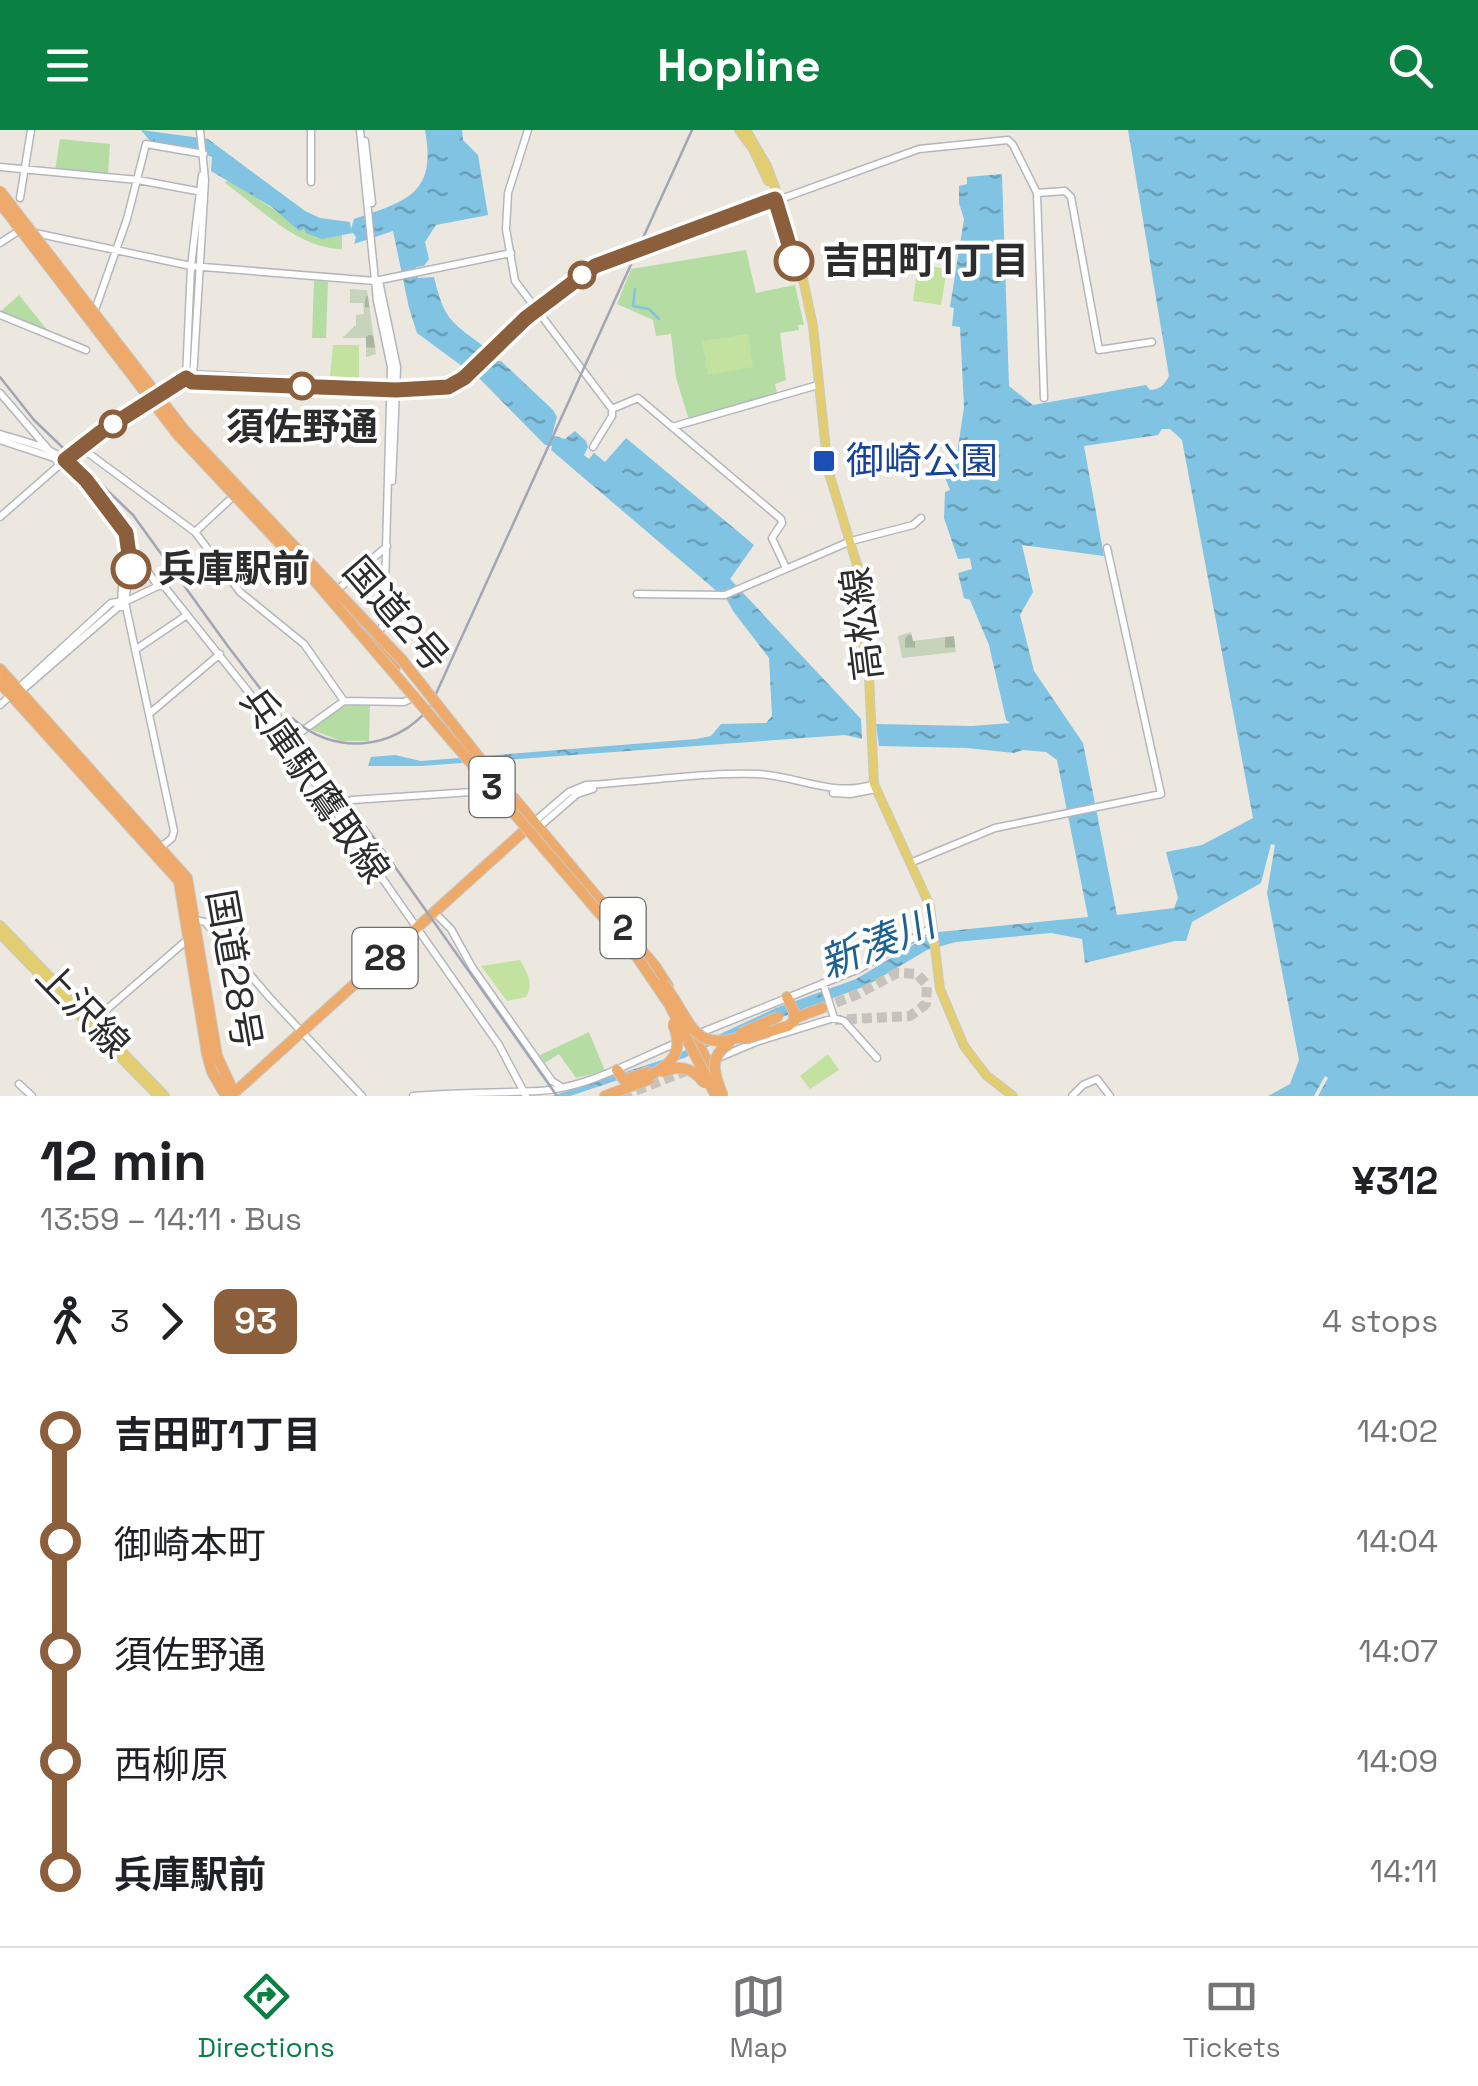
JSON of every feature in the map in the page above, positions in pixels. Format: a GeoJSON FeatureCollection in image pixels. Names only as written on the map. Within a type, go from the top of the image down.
{"type":"FeatureCollection","features":[{"type":"Feature","properties":{"kind":"highway","name":"国道2号"},"geometry":{"type":"LineString","coordinates":[[0,198],[32,230],[40,250],[232,498],[333,593]]}},
{"type":"Feature","properties":{"kind":"highway","name":"国道2号"},"geometry":{"type":"LineString","coordinates":[[0,198],[18,232],[40,250],[95,310],[154,398],[241,487],[375,638],[616,928],[658,971],[718,1096]]}},
{"type":"Feature","properties":{"kind":"highway","name":"3"},"geometry":{"type":"LineString","coordinates":[[0,198],[193,441],[402,660],[653,971],[718,1096]]}},
{"type":"Feature","properties":{"kind":"highway","name":"3"},"geometry":{"type":"LineString","coordinates":[[40,250],[178,435],[347,618],[637,957],[669,1004],[718,1096]]}},
{"type":"Feature","properties":{"kind":"highway","name":"3"},"geometry":{"type":"LineString","coordinates":[[126,358],[199,453],[232,487],[241,487]]}},
{"type":"Feature","properties":{"kind":"highway"},"geometry":{"type":"LineString","coordinates":[[126,358],[154,398]]}},
{"type":"Feature","properties":{"kind":"highway","name":"3"},"geometry":{"type":"LineString","coordinates":[[232,498],[240,497],[260,517],[329,592],[347,618]]}},
{"type":"Feature","properties":{"kind":"highway","name":"国道28号"},"geometry":{"type":"LineString","coordinates":[[0,669],[15,693],[156,849],[180,884],[217,1056],[233,1095]]}},
{"type":"Feature","properties":{"kind":"highway","name":"国道28号"},"geometry":{"type":"LineString","coordinates":[[0,684],[15,693]]}},
{"type":"Feature","properties":{"kind":"highway","name":"国道2号"},"geometry":{"type":"LineString","coordinates":[[481,766],[493,787],[532,828]]}},
{"type":"Feature","properties":{"kind":"highway","name":"国道28号"},"geometry":{"type":"LineString","coordinates":[[419,932],[532,828]]}},
{"type":"Feature","properties":{"kind":"highway","name":"国道28号"},"geometry":{"type":"LineString","coordinates":[[233,1095],[532,828]]}},
{"type":"Feature","properties":{"kind":"highway","name":"国道28号"},"geometry":{"type":"LineString","coordinates":[[190,919],[189,940],[207,1054],[212,1072],[233,1095]]}},
{"type":"Feature","properties":{"kind":"highway"},"geometry":{"type":"LineString","coordinates":[[619,1074],[649,1076],[676,1056],[679,1043],[659,992],[637,957]]}},
{"type":"Feature","properties":{"kind":"highway"},"geometry":{"type":"LineString","coordinates":[[653,971],[690,1036]]}},
{"type":"Feature","properties":{"kind":"highway"},"geometry":{"type":"LineString","coordinates":[[690,1036],[729,1038],[784,1014],[788,999]]}},
{"type":"Feature","properties":{"kind":"highway"},"geometry":{"type":"LineString","coordinates":[[718,1096],[714,1070],[718,1052],[729,1044],[791,1024],[794,1017],[788,999]]}},
{"type":"Feature","properties":{"kind":"highway"},"geometry":{"type":"LineString","coordinates":[[690,1036],[714,1043],[747,1035],[826,1005]]}},
{"type":"Feature","properties":{"kind":"highway"},"geometry":{"type":"LineString","coordinates":[[605,1094],[670,1069],[688,1068],[718,1096]]}},
{"type":"Feature","properties":{"kind":"main road","name":"高松線"},"geometry":{"type":"LineString","coordinates":[[743,130],[758,147],[795,242],[808,299],[824,475],[865,591],[873,787],[926,908],[932,931]]}},
{"type":"Feature","properties":{"kind":"main road","name":"高松線"},"geometry":{"type":"LineString","coordinates":[[873,787],[930,906],[936,990],[961,1049],[983,1078],[1009,1096]]}},
{"type":"Feature","properties":{"kind":"main road","name":"上沢線"},"geometry":{"type":"LineString","coordinates":[[0,925],[162,1096]]}},
{"type":"Feature","properties":{"kind":"main road","name":"上沢線"},"geometry":{"type":"LineString","coordinates":[[0,934],[91,1023]]}},
{"type":"Feature","properties":{"kind":"street"},"geometry":{"type":"LineString","coordinates":[[20,198],[31,130]]}},
{"type":"Feature","properties":{"kind":"street"},"geometry":{"type":"LineString","coordinates":[[310,130],[312,182]]}},
{"type":"Feature","properties":{"kind":"street"},"geometry":{"type":"LineString","coordinates":[[333,593],[390,536],[398,387],[377,280],[362,130]]}},
{"type":"Feature","properties":{"kind":"street"},"geometry":{"type":"LineString","coordinates":[[528,130],[508,192],[506,228],[515,281],[612,409],[612,416],[593,447]]}},
{"type":"Feature","properties":{"kind":"street"},"geometry":{"type":"LineString","coordinates":[[190,378],[204,154],[201,134]]}},
{"type":"Feature","properties":{"kind":"street"},"geometry":{"type":"LineString","coordinates":[[0,520],[80,447],[190,378],[436,386],[455,380],[594,260],[932,146],[1008,140],[1037,194],[1044,398]]}},
{"type":"Feature","properties":{"kind":"street"},"geometry":{"type":"LineString","coordinates":[[95,310],[117,251],[146,145],[204,154]]}},
{"type":"Feature","properties":{"kind":"street"},"geometry":{"type":"LineString","coordinates":[[0,168],[138,180],[201,192]]}},
{"type":"Feature","properties":{"kind":"street"},"geometry":{"type":"LineString","coordinates":[[1037,194],[1069,192],[1099,350],[1152,342]]}},
{"type":"Feature","properties":{"kind":"street"},"geometry":{"type":"LineString","coordinates":[[0,243],[18,232],[32,230],[60,240],[195,266],[377,280],[511,254]]}},
{"type":"Feature","properties":{"kind":"street"},"geometry":{"type":"LineString","coordinates":[[40,250],[60,240]]}},
{"type":"Feature","properties":{"kind":"street"},"geometry":{"type":"LineString","coordinates":[[0,315],[86,350]]}},
{"type":"Feature","properties":{"kind":"street"},"geometry":{"type":"LineString","coordinates":[[671,427],[816,385]]}},
{"type":"Feature","properties":{"kind":"street"},"geometry":{"type":"LineString","coordinates":[[0,393],[89,490],[124,538],[122,602],[170,830],[156,849]]}},
{"type":"Feature","properties":{"kind":"street"},"geometry":{"type":"LineString","coordinates":[[612,409],[638,398],[781,519],[782,524],[772,538],[786,568]]}},
{"type":"Feature","properties":{"kind":"street"},"geometry":{"type":"LineString","coordinates":[[0,437],[50,451]]}},
{"type":"Feature","properties":{"kind":"street"},"geometry":{"type":"LineString","coordinates":[[0,437],[62,463],[97,494],[126,533],[134,559],[122,602]]}},
{"type":"Feature","properties":{"kind":"street"},"geometry":{"type":"LineString","coordinates":[[80,447],[195,532],[240,592],[304,644],[344,701]]}},
{"type":"Feature","properties":{"kind":"street"},"geometry":{"type":"LineString","coordinates":[[195,532],[241,487]]}},
{"type":"Feature","properties":{"kind":"street"},"geometry":{"type":"LineString","coordinates":[[637,594],[725,595],[849,542],[913,525],[921,518]]}},
{"type":"Feature","properties":{"kind":"street"},"geometry":{"type":"LineString","coordinates":[[375,638],[384,622],[387,542]]}},
{"type":"Feature","properties":{"kind":"street"},"geometry":{"type":"LineString","coordinates":[[910,863],[995,828],[1161,794],[1106,548]]}},
{"type":"Feature","properties":{"kind":"street"},"geometry":{"type":"LineString","coordinates":[[124,578],[134,559]]}},
{"type":"Feature","properties":{"kind":"street","name":"兵庫駅鷹取線"},"geometry":{"type":"LineString","coordinates":[[134,559],[158,586],[164,585],[286,742],[501,1048],[524,1093]]}},
{"type":"Feature","properties":{"kind":"street"},"geometry":{"type":"LineString","coordinates":[[0,707],[112,602],[122,602],[158,586]]}},
{"type":"Feature","properties":{"kind":"street"},"geometry":{"type":"LineString","coordinates":[[133,651],[187,614]]}},
{"type":"Feature","properties":{"kind":"street"},"geometry":{"type":"LineString","coordinates":[[133,651],[174,831],[172,838],[156,849]]}},
{"type":"Feature","properties":{"kind":"street"},"geometry":{"type":"LineString","coordinates":[[149,714],[220,654]]}},
{"type":"Feature","properties":{"kind":"street"},"geometry":{"type":"LineString","coordinates":[[286,742],[344,701],[404,702],[412,698]]}},
{"type":"Feature","properties":{"kind":"street"},"geometry":{"type":"LineString","coordinates":[[532,828],[569,792],[586,785],[762,774],[838,790],[873,787]]}},
{"type":"Feature","properties":{"kind":"street"},"geometry":{"type":"LineString","coordinates":[[332,808],[352,800],[487,792],[493,787]]}},
{"type":"Feature","properties":{"kind":"street"},"geometry":{"type":"LineString","coordinates":[[439,917],[451,929],[472,967],[552,1081],[562,1087]]}},
{"type":"Feature","properties":{"kind":"street"},"geometry":{"type":"LineString","coordinates":[[190,919],[205,922],[362,1096]]}},
{"type":"Feature","properties":{"kind":"street"},"geometry":{"type":"LineString","coordinates":[[788,999],[823,986],[932,931]]}},
{"type":"Feature","properties":{"kind":"street"},"geometry":{"type":"LineString","coordinates":[[91,1023],[183,941],[189,940]]}},
{"type":"Feature","properties":{"kind":"street"},"geometry":{"type":"LineString","coordinates":[[823,986],[826,1005],[834,1018],[844,1022],[878,1058]]}},
{"type":"Feature","properties":{"kind":"street"},"geometry":{"type":"LineString","coordinates":[[701,1062],[834,1018]]}},
{"type":"Feature","properties":{"kind":"street"},"geometry":{"type":"LineString","coordinates":[[413,1096],[524,1093],[562,1087],[619,1074],[630,1062],[690,1036]]}},
{"type":"Feature","properties":{"kind":"street"},"geometry":{"type":"LineString","coordinates":[[1072,1096],[1084,1084],[1097,1079],[1110,1096]]}},
{"type":"Feature","properties":{"kind":"street"},"geometry":{"type":"LineString","coordinates":[[20,1084],[32,1096]]}},
{"type":"Feature","properties":{"kind":"green space"},"geometry":{"type":"Polygon","coordinates":[[[60,139],[110,144],[108,174],[55,170],[60,139]]]}},
{"type":"Feature","properties":{"kind":"green space"},"geometry":{"type":"Polygon","coordinates":[[[228,179],[305,230],[342,235],[342,249],[310,242],[295,234],[225,183],[228,179]]]}},
{"type":"Feature","properties":{"kind":"green space","name":"御崎公園"},"geometry":{"type":"Polygon","coordinates":[[[746,250],[756,293],[795,285],[804,325],[798,325],[799,330],[780,333],[786,380],[775,384],[777,394],[689,420],[676,378],[671,334],[656,336],[653,320],[617,304],[631,269],[746,250]]]}},
{"type":"Feature","properties":{"kind":"green space"},"geometry":{"type":"Polygon","coordinates":[[[918,264],[947,269],[941,305],[913,301],[918,264]]]}},
{"type":"Feature","properties":{"kind":"green space"},"geometry":{"type":"Polygon","coordinates":[[[314,280],[328,282],[326,338],[312,338],[314,280]]]}},
{"type":"Feature","properties":{"kind":"green space"},"geometry":{"type":"Polygon","coordinates":[[[350,289],[367,290],[376,354],[366,357],[366,338],[342,338],[356,325],[356,315],[364,314],[363,303],[350,303],[350,289]]]}},
{"type":"Feature","properties":{"kind":"green space"},"geometry":{"type":"Polygon","coordinates":[[[19,295],[48,331],[47,332],[0,312],[19,295]]]}},
{"type":"Feature","properties":{"kind":"green space"},"geometry":{"type":"Polygon","coordinates":[[[748,334],[753,367],[708,375],[702,341],[748,334]]]}},
{"type":"Feature","properties":{"kind":"green space"},"geometry":{"type":"Polygon","coordinates":[[[333,345],[359,345],[359,378],[330,376],[333,345]]]}},
{"type":"Feature","properties":{"kind":"green space"},"geometry":{"type":"Polygon","coordinates":[[[911,632],[913,641],[954,636],[956,652],[902,658],[898,636],[911,632]]]}},
{"type":"Feature","properties":{"kind":"green space"},"geometry":{"type":"Polygon","coordinates":[[[370,705],[369,741],[341,741],[310,729],[344,706],[370,705]]]}},
{"type":"Feature","properties":{"kind":"green space"},"geometry":{"type":"Polygon","coordinates":[[[520,960],[530,988],[526,997],[507,1001],[481,966],[520,960]]]}},
{"type":"Feature","properties":{"kind":"green space"},"geometry":{"type":"Polygon","coordinates":[[[589,1032],[605,1071],[576,1078],[559,1054],[545,1063],[540,1055],[589,1032]]]}},
{"type":"Feature","properties":{"kind":"green space"},"geometry":{"type":"Polygon","coordinates":[[[828,1054],[839,1070],[810,1089],[800,1076],[828,1054]]]}},
{"type":"Feature","properties":{"kind":"water"},"geometry":{"type":"Polygon","coordinates":[[[141,130],[208,139],[305,211],[320,218],[350,222],[351,229],[354,219],[402,200],[422,182],[428,152],[425,130],[462,130],[463,140],[478,155],[488,215],[436,225],[425,242],[429,259],[424,266],[416,267],[418,278],[434,277],[450,318],[483,346],[482,350],[493,361],[501,361],[553,410],[557,417],[552,435],[565,439],[575,431],[586,441],[584,455],[589,459],[594,453],[605,462],[626,438],[754,545],[730,579],[861,719],[862,739],[845,735],[421,766],[368,766],[371,757],[395,755],[421,761],[696,739],[711,736],[721,724],[766,723],[772,716],[769,658],[723,592],[719,593],[551,450],[552,446],[545,445],[481,380],[417,333],[393,231],[354,244],[353,233],[322,239],[304,229],[299,231],[272,207],[211,171],[212,157],[188,147],[150,141],[141,130]]]}},
{"type":"Feature","properties":{"kind":"water"},"geometry":{"type":"Polygon","coordinates":[[[1128,130],[1478,130],[1478,1096],[1318,1096],[1328,1078],[1325,1076],[1314,1096],[1268,1096],[1290,1084],[1299,1060],[1267,893],[1275,845],[1271,844],[1261,883],[1192,922],[1186,941],[1085,963],[1082,939],[1051,933],[956,942],[927,950],[868,985],[684,1058],[570,1096],[552,1096],[671,1057],[776,1008],[856,979],[939,932],[1088,917],[1057,760],[1046,752],[1023,750],[1014,753],[879,746],[876,724],[1010,723],[1006,720],[989,645],[970,600],[964,598],[958,573],[972,569],[970,558],[958,559],[944,518],[945,492],[950,490],[944,475],[954,475],[964,407],[960,327],[952,326],[954,308],[950,307],[964,219],[959,186],[967,184],[967,177],[1002,174],[1009,386],[1033,405],[1146,385],[1150,390],[1162,386],[1169,376],[1128,130]],[[1162,429],[1158,435],[1084,446],[1104,556],[1022,545],[1033,592],[1020,615],[1034,671],[1083,743],[1117,915],[1174,908],[1178,898],[1166,852],[1202,845],[1253,818],[1182,440],[1170,429],[1162,429]]]}},
{"type":"Feature","properties":{"kind":"waterway"},"geometry":{"type":"LineString","coordinates":[[635,289],[633,306],[649,309],[659,319]]}},
{"type":"Feature","properties":{"kind":"tunnel"},"geometry":{"type":"LineString","coordinates":[[822,1008],[897,973],[917,974],[927,985],[926,1004],[910,1016],[835,1020]]}},
{"type":"Feature","properties":{"kind":"tunnel"},"geometry":{"type":"LineString","coordinates":[[622,1096],[691,1069]]}},
{"type":"Feature","properties":{"kind":"railway"},"geometry":{"type":"LineString","coordinates":[[292,718],[326,738],[363,743],[399,733],[430,707],[692,130]]}},
{"type":"Feature","properties":{"kind":"railway"},"geometry":{"type":"LineString","coordinates":[[0,377],[34,420],[133,515],[381,847],[557,1096]]}},
{"type":"Feature","properties":{"kind":"bus line","name":"93"},"geometry":{"type":"LineString","coordinates":[[131,569],[126,533],[86,480],[65,460],[186,378],[192,382],[367,389],[448,387],[464,378],[526,318],[595,266],[775,199],[794,261]]}},
{"type":"Feature","properties":{"kind":"place","name":"吉田町1丁目"},"geometry":{"type":"Point","coordinates":[794,261]}},
{"type":"Feature","properties":{"kind":"place","name":"須佐野通"},"geometry":{"type":"Point","coordinates":[302,386]}},
{"type":"Feature","properties":{"kind":"place","name":"御崎公園"},"geometry":{"type":"Point","coordinates":[824,461]}},
{"type":"Feature","properties":{"kind":"place","name":"兵庫駅前"},"geometry":{"type":"Point","coordinates":[131,569]}},
{"type":"Feature","properties":{"kind":"water label","name":"新湊川"},"geometry":{"type":"Point","coordinates":[877,943]}}]}
